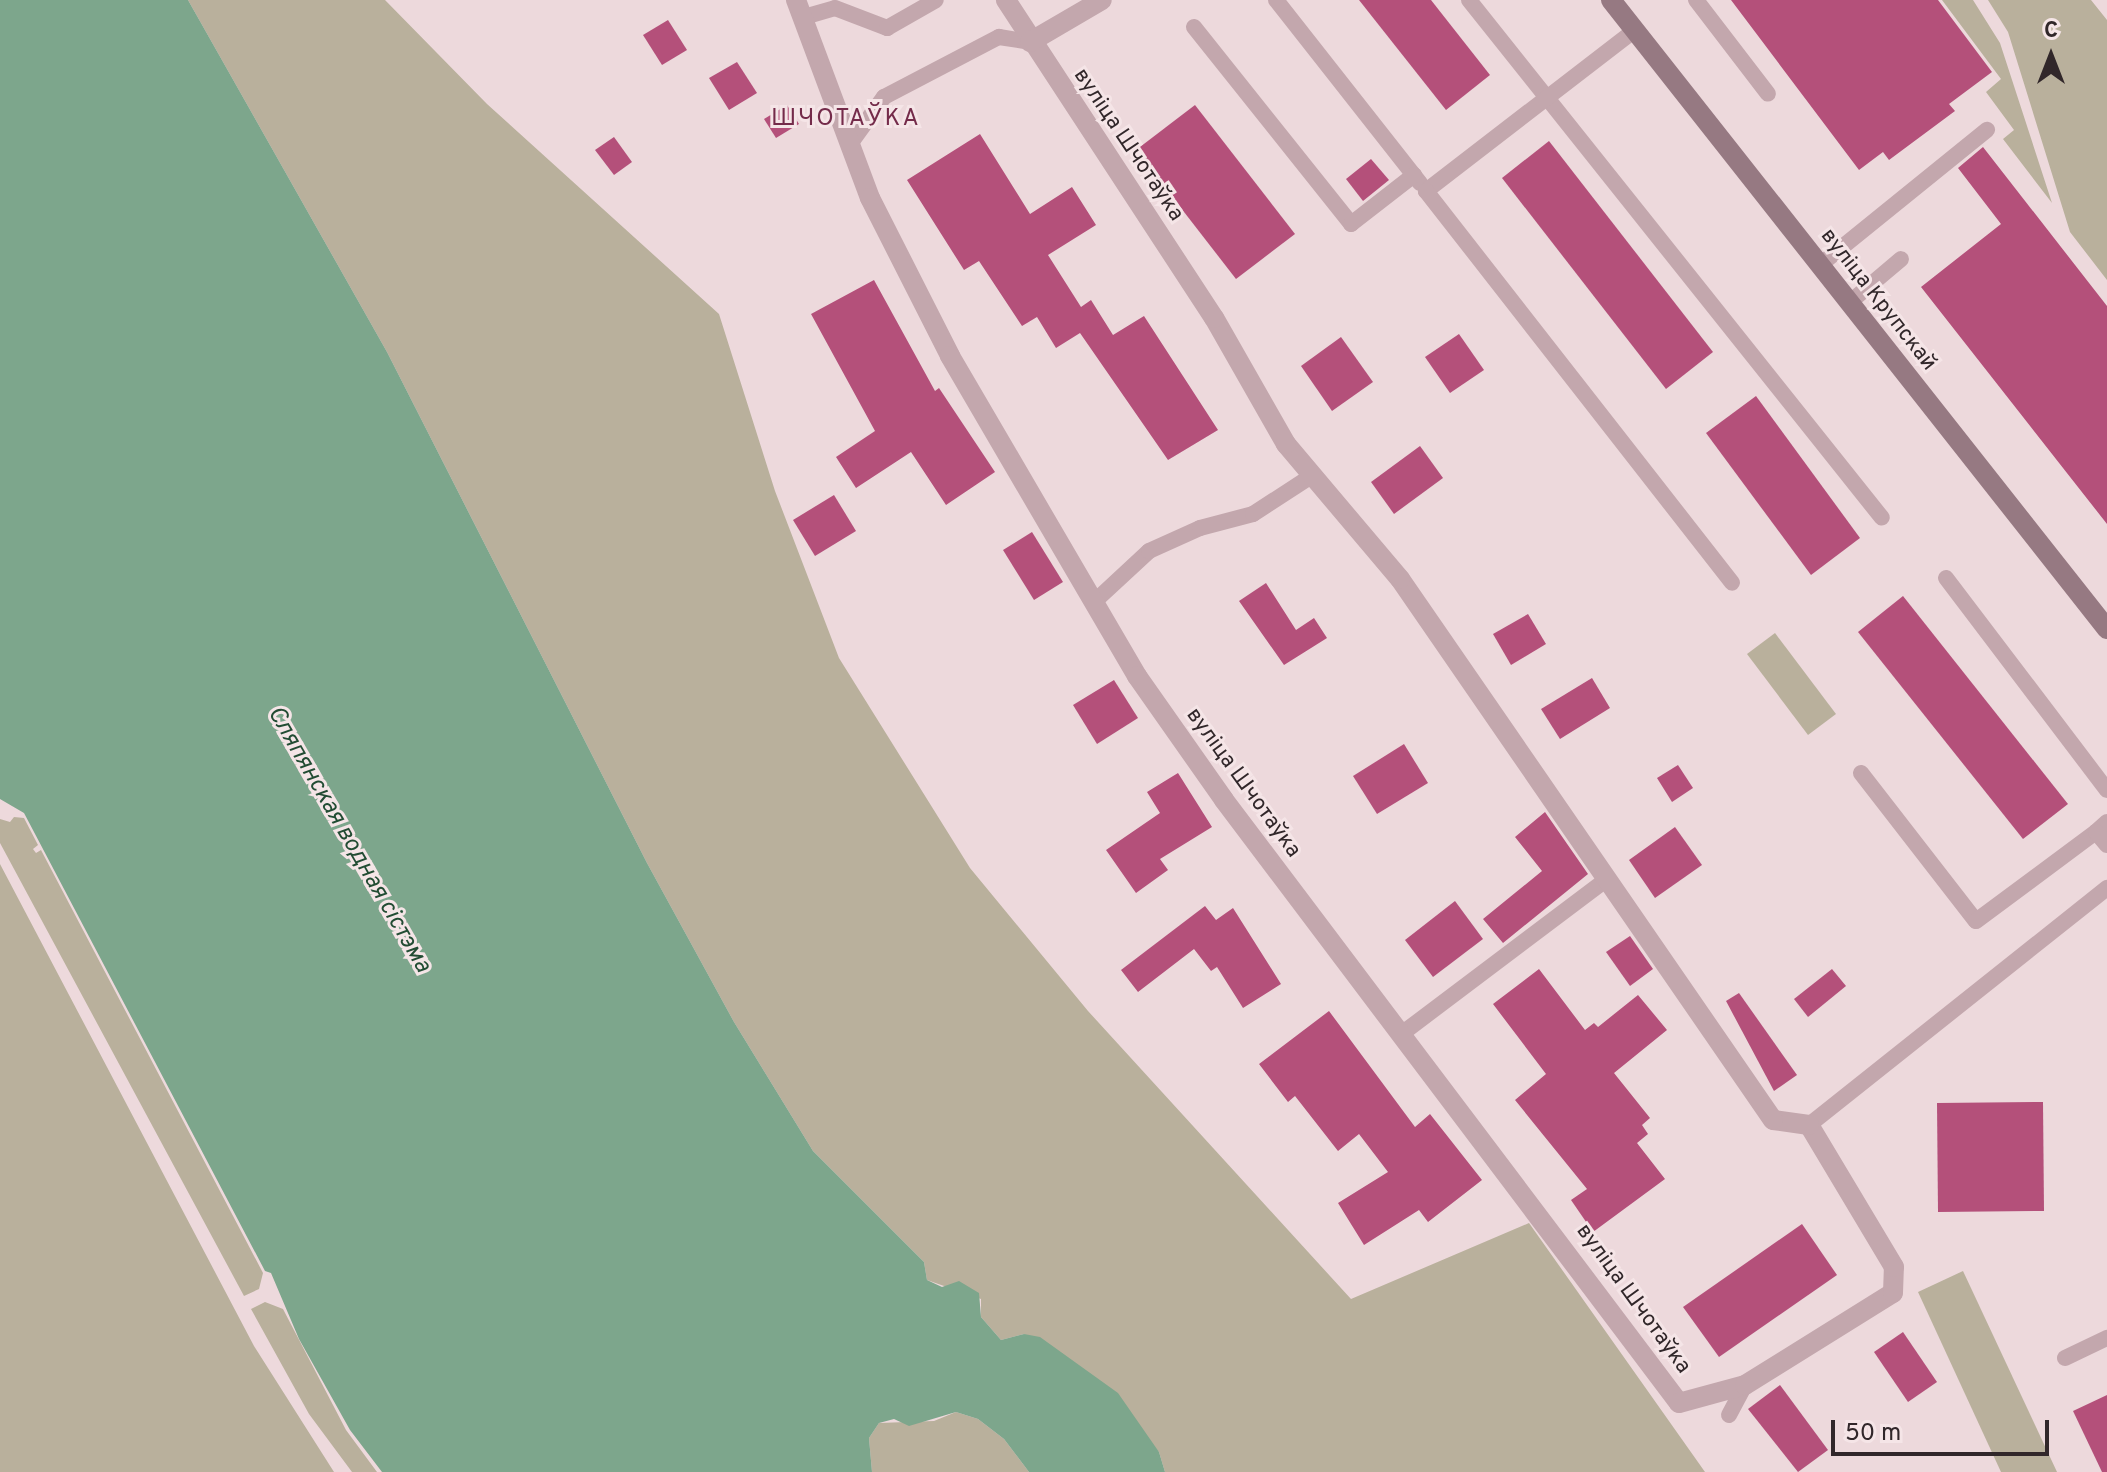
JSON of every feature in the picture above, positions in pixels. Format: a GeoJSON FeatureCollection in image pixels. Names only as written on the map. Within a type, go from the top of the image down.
{"type":"FeatureCollection","features":[{"type":"Feature","properties":{"kind":"street","name":"вуліца Шчотаўка"},"geometry":{"type":"LineString","coordinates":[[800,8],[870,198],[950,356],[1093,603],[1207,775],[1400,1035],[1545,1219],[1679,1403],[1745,1385],[1893,1293],[1894,1267],[1809,1125],[1773,1120],[1400,579],[1286,444],[1214,318],[1030,42],[1006,0]]}},
{"type":"Feature","properties":{"kind":"street"},"geometry":{"type":"LineString","coordinates":[[1030,42],[1102,0]]}},
{"type":"Feature","properties":{"kind":"street","name":"вуліца Крупскай"},"geometry":{"type":"LineString","coordinates":[[1611,0],[2107,629]]}},
{"type":"Feature","properties":{"kind":"lane"},"geometry":{"type":"LineString","coordinates":[[800,8],[835,8],[887,28],[936,0]]}},
{"type":"Feature","properties":{"kind":"lane"},"geometry":{"type":"LineString","coordinates":[[1276,0],[1732,583]]}},
{"type":"Feature","properties":{"kind":"lane"},"geometry":{"type":"LineString","coordinates":[[1469,0],[1549,96],[1882,518]]}},
{"type":"Feature","properties":{"kind":"lane"},"geometry":{"type":"LineString","coordinates":[[1696,0],[1768,94]]}},
{"type":"Feature","properties":{"kind":"lane"},"geometry":{"type":"LineString","coordinates":[[1194,27],[1351,224],[1414,175]]}},
{"type":"Feature","properties":{"kind":"lane"},"geometry":{"type":"LineString","coordinates":[[1426,191],[1635,30]]}},
{"type":"Feature","properties":{"kind":"lane"},"geometry":{"type":"LineString","coordinates":[[850,144],[884,97],[999,37],[1030,42]]}},
{"type":"Feature","properties":{"kind":"lane"},"geometry":{"type":"LineString","coordinates":[[1820,265],[1987,130]]}},
{"type":"Feature","properties":{"kind":"lane"},"geometry":{"type":"LineString","coordinates":[[1849,303],[1901,259]]}},
{"type":"Feature","properties":{"kind":"lane"},"geometry":{"type":"LineString","coordinates":[[1093,603],[1149,551],[1200,528],[1253,514],[1313,475]]}},
{"type":"Feature","properties":{"kind":"lane"},"geometry":{"type":"LineString","coordinates":[[1946,578],[2107,790]]}},
{"type":"Feature","properties":{"kind":"lane"},"geometry":{"type":"LineString","coordinates":[[1861,773],[1976,921],[2103,833]]}},
{"type":"Feature","properties":{"kind":"lane"},"geometry":{"type":"LineString","coordinates":[[1400,1035],[1607,879]]}},
{"type":"Feature","properties":{"kind":"lane"},"geometry":{"type":"LineString","coordinates":[[1809,1125],[2107,888]]}},
{"type":"Feature","properties":{"kind":"lane"},"geometry":{"type":"LineString","coordinates":[[2065,1358],[2107,1338]]}},
{"type":"Feature","properties":{"kind":"lane"},"geometry":{"type":"LineString","coordinates":[[1729,1415],[1745,1385]]}},
{"type":"Feature","properties":{"kind":"shaded area"},"geometry":{"type":"Polygon","coordinates":[[[188,0],[385,0],[487,104],[719,314],[775,491],[839,658],[970,868],[1088,1011],[1351,1299],[1529,1223],[1705,1472],[1165,1472],[1159,1452],[1024,1334],[1001,1340],[981,1317],[981,1299],[927,1280],[924,1262],[813,1151],[734,1022],[647,863],[387,352],[188,0]]]}},
{"type":"Feature","properties":{"kind":"shaded area"},"geometry":{"type":"Polygon","coordinates":[[[1942,0],[1973,0],[2000,43],[2052,203],[2003,139],[2014,130],[1986,92],[2001,79],[1942,0]]]}},
{"type":"Feature","properties":{"kind":"shaded area"},"geometry":{"type":"Polygon","coordinates":[[[1988,0],[2091,0],[2107,20],[2107,280],[2070,232],[2008,32],[1988,0]]]}},
{"type":"Feature","properties":{"kind":"shaded area"},"geometry":{"type":"Polygon","coordinates":[[[1775,633],[1836,714],[1808,735],[1747,654],[1775,633]]]}},
{"type":"Feature","properties":{"kind":"shaded area"},"geometry":{"type":"Polygon","coordinates":[[[14,817],[24,818],[38,845],[33,849],[36,853],[41,850],[263,1273],[259,1289],[244,1296],[0,843],[0,819],[10,822],[14,817]]]}},
{"type":"Feature","properties":{"kind":"shaded area"},"geometry":{"type":"Polygon","coordinates":[[[0,864],[254,1346],[334,1472],[0,1472],[0,864]]]}},
{"type":"Feature","properties":{"kind":"shaded area"},"geometry":{"type":"Polygon","coordinates":[[[1963,1271],[2057,1472],[2001,1472],[1918,1292],[1963,1271]]]}},
{"type":"Feature","properties":{"kind":"shaded area"},"geometry":{"type":"Polygon","coordinates":[[[265,1302],[283,1309],[346,1430],[377,1472],[352,1472],[309,1414],[251,1309],[265,1302]]]}},
{"type":"Feature","properties":{"kind":"shaded area"},"geometry":{"type":"Polygon","coordinates":[[[956,1412],[978,1419],[1004,1439],[1029,1472],[872,1472],[869,1438],[879,1423],[934,1421],[956,1412]]]}},
{"type":"Feature","properties":{"kind":"water","name":"Сляпянская водная сістэма"},"geometry":{"type":"Polygon","coordinates":[[[0,0],[188,0],[387,352],[647,863],[734,1022],[813,1151],[924,1262],[927,1280],[942,1287],[959,1281],[979,1293],[981,1317],[1001,1340],[1024,1334],[1040,1337],[1118,1393],[1159,1452],[1165,1472],[1029,1472],[1004,1439],[978,1419],[956,1412],[909,1426],[894,1419],[879,1423],[869,1438],[872,1472],[382,1472],[350,1430],[299,1339],[271,1273],[265,1271],[24,813],[0,799],[0,0]]]}},
{"type":"Feature","properties":{"kind":"building"},"geometry":{"type":"Polygon","coordinates":[[[1359,0],[1431,0],[1490,75],[1446,110],[1359,0]]]}},
{"type":"Feature","properties":{"kind":"building"},"geometry":{"type":"Polygon","coordinates":[[[1731,0],[1938,0],[1992,72],[1949,104],[1955,111],[1889,160],[1883,152],[1859,170],[1731,0]]]}},
{"type":"Feature","properties":{"kind":"building"},"geometry":{"type":"Polygon","coordinates":[[[668,20],[687,50],[662,65],[643,35],[668,20]]]}},
{"type":"Feature","properties":{"kind":"building"},"geometry":{"type":"Polygon","coordinates":[[[737,62],[757,93],[729,110],[709,78],[737,62]]]}},
{"type":"Feature","properties":{"kind":"building"},"geometry":{"type":"Polygon","coordinates":[[[787,105],[799,124],[776,138],[764,119],[787,105]]]}},
{"type":"Feature","properties":{"kind":"building"},"geometry":{"type":"Polygon","coordinates":[[[1195,105],[1295,234],[1236,279],[1136,150],[1195,105]]]}},
{"type":"Feature","properties":{"kind":"building"},"geometry":{"type":"Polygon","coordinates":[[[980,134],[1030,214],[1072,187],[1096,225],[1048,255],[1081,307],[1091,300],[1113,335],[1144,316],[1218,430],[1168,460],[1080,333],[1056,348],[1037,317],[1022,326],[979,261],[964,270],[907,180],[980,134]]]}},
{"type":"Feature","properties":{"kind":"building"},"geometry":{"type":"Polygon","coordinates":[[[614,137],[632,162],[614,175],[595,150],[614,137]]]}},
{"type":"Feature","properties":{"kind":"building"},"geometry":{"type":"Polygon","coordinates":[[[1549,141],[1713,352],[1666,389],[1502,178],[1549,141]]]}},
{"type":"Feature","properties":{"kind":"building"},"geometry":{"type":"Polygon","coordinates":[[[1983,147],[2107,306],[2107,524],[1921,287],[2001,224],[1958,168],[1983,147]]]}},
{"type":"Feature","properties":{"kind":"building"},"geometry":{"type":"Polygon","coordinates":[[[1371,159],[1389,180],[1363,201],[1346,179],[1371,159]]]}},
{"type":"Feature","properties":{"kind":"building"},"geometry":{"type":"Polygon","coordinates":[[[874,280],[935,391],[939,388],[995,472],[946,505],[911,452],[856,488],[836,457],[875,431],[811,314],[874,280]]]}},
{"type":"Feature","properties":{"kind":"building"},"geometry":{"type":"Polygon","coordinates":[[[1459,334],[1484,370],[1450,393],[1425,357],[1459,334]]]}},
{"type":"Feature","properties":{"kind":"building"},"geometry":{"type":"Polygon","coordinates":[[[1341,337],[1373,382],[1332,411],[1301,366],[1341,337]]]}},
{"type":"Feature","properties":{"kind":"building"},"geometry":{"type":"Polygon","coordinates":[[[1756,396],[1860,538],[1811,575],[1706,433],[1756,396]]]}},
{"type":"Feature","properties":{"kind":"building"},"geometry":{"type":"Polygon","coordinates":[[[1420,446],[1443,478],[1394,514],[1371,482],[1420,446]]]}},
{"type":"Feature","properties":{"kind":"building"},"geometry":{"type":"Polygon","coordinates":[[[834,495],[856,531],[815,556],[793,520],[834,495]]]}},
{"type":"Feature","properties":{"kind":"building"},"geometry":{"type":"Polygon","coordinates":[[[1032,532],[1063,582],[1034,600],[1003,550],[1032,532]]]}},
{"type":"Feature","properties":{"kind":"building"},"geometry":{"type":"Polygon","coordinates":[[[1266,583],[1296,630],[1314,618],[1327,638],[1284,665],[1239,601],[1266,583]]]}},
{"type":"Feature","properties":{"kind":"building"},"geometry":{"type":"Polygon","coordinates":[[[1903,596],[2068,804],[2023,839],[1858,632],[1903,596]]]}},
{"type":"Feature","properties":{"kind":"building"},"geometry":{"type":"Polygon","coordinates":[[[1528,614],[1546,644],[1511,665],[1493,634],[1528,614]]]}},
{"type":"Feature","properties":{"kind":"building"},"geometry":{"type":"Polygon","coordinates":[[[1592,678],[1610,708],[1560,739],[1541,709],[1592,678]]]}},
{"type":"Feature","properties":{"kind":"building"},"geometry":{"type":"Polygon","coordinates":[[[1114,680],[1138,718],[1097,744],[1073,705],[1114,680]]]}},
{"type":"Feature","properties":{"kind":"building"},"geometry":{"type":"Polygon","coordinates":[[[1404,744],[1428,783],[1377,814],[1353,776],[1404,744]]]}},
{"type":"Feature","properties":{"kind":"building"},"geometry":{"type":"Polygon","coordinates":[[[1678,765],[1693,788],[1672,802],[1657,778],[1678,765]]]}},
{"type":"Feature","properties":{"kind":"building"},"geometry":{"type":"Polygon","coordinates":[[[1178,773],[1212,827],[1160,859],[1168,870],[1136,893],[1106,850],[1160,813],[1147,792],[1178,773]]]}},
{"type":"Feature","properties":{"kind":"building"},"geometry":{"type":"Polygon","coordinates":[[[1545,812],[1588,874],[1503,943],[1483,919],[1542,871],[1515,837],[1545,812]]]}},
{"type":"Feature","properties":{"kind":"building"},"geometry":{"type":"Polygon","coordinates":[[[1675,827],[1702,865],[1655,898],[1629,860],[1675,827]]]}},
{"type":"Feature","properties":{"kind":"building"},"geometry":{"type":"Polygon","coordinates":[[[1455,901],[1483,939],[1433,977],[1405,940],[1455,901]]]}},
{"type":"Feature","properties":{"kind":"building"},"geometry":{"type":"Polygon","coordinates":[[[1205,906],[1216,920],[1233,908],[1281,984],[1243,1008],[1217,967],[1211,971],[1194,949],[1138,992],[1121,970],[1205,906]]]}},
{"type":"Feature","properties":{"kind":"building"},"geometry":{"type":"Polygon","coordinates":[[[1630,936],[1653,969],[1630,986],[1606,952],[1630,936]]]}},
{"type":"Feature","properties":{"kind":"building"},"geometry":{"type":"Polygon","coordinates":[[[1539,969],[1585,1030],[1594,1023],[1598,1027],[1638,995],[1667,1030],[1614,1073],[1650,1118],[1642,1125],[1648,1134],[1637,1143],[1665,1179],[1593,1232],[1571,1200],[1587,1189],[1515,1100],[1546,1074],[1493,1004],[1539,969]]]}},
{"type":"Feature","properties":{"kind":"building"},"geometry":{"type":"Polygon","coordinates":[[[1832,969],[1846,986],[1808,1017],[1794,999],[1832,969]]]}},
{"type":"Feature","properties":{"kind":"building"},"geometry":{"type":"Polygon","coordinates":[[[1739,993],[1797,1075],[1774,1091],[1726,1001],[1739,993]]]}},
{"type":"Feature","properties":{"kind":"building"},"geometry":{"type":"Polygon","coordinates":[[[1329,1011],[1415,1127],[1430,1114],[1482,1180],[1428,1222],[1419,1210],[1364,1245],[1338,1203],[1388,1172],[1359,1134],[1338,1151],[1295,1096],[1288,1102],[1259,1064],[1329,1011]]]}},
{"type":"Feature","properties":{"kind":"building"},"geometry":{"type":"Polygon","coordinates":[[[2043,1102],[2044,1211],[1938,1212],[1937,1103],[2043,1102]]]}},
{"type":"Feature","properties":{"kind":"building"},"geometry":{"type":"Polygon","coordinates":[[[1802,1224],[1837,1275],[1719,1357],[1683,1307],[1802,1224]]]}},
{"type":"Feature","properties":{"kind":"building"},"geometry":{"type":"Polygon","coordinates":[[[1903,1332],[1937,1382],[1908,1402],[1874,1352],[1903,1332]]]}},
{"type":"Feature","properties":{"kind":"building"},"geometry":{"type":"Polygon","coordinates":[[[1780,1385],[1828,1450],[1798,1472],[1748,1409],[1780,1385]]]}},
{"type":"Feature","properties":{"kind":"building"},"geometry":{"type":"Polygon","coordinates":[[[2107,1395],[2107,1472],[2102,1472],[2073,1411],[2107,1395]]]}},
{"type":"Feature","properties":{"kind":"district","name":"ШЧОТАЎКА"},"geometry":{"type":"Point","coordinates":[846,120]}}]}
